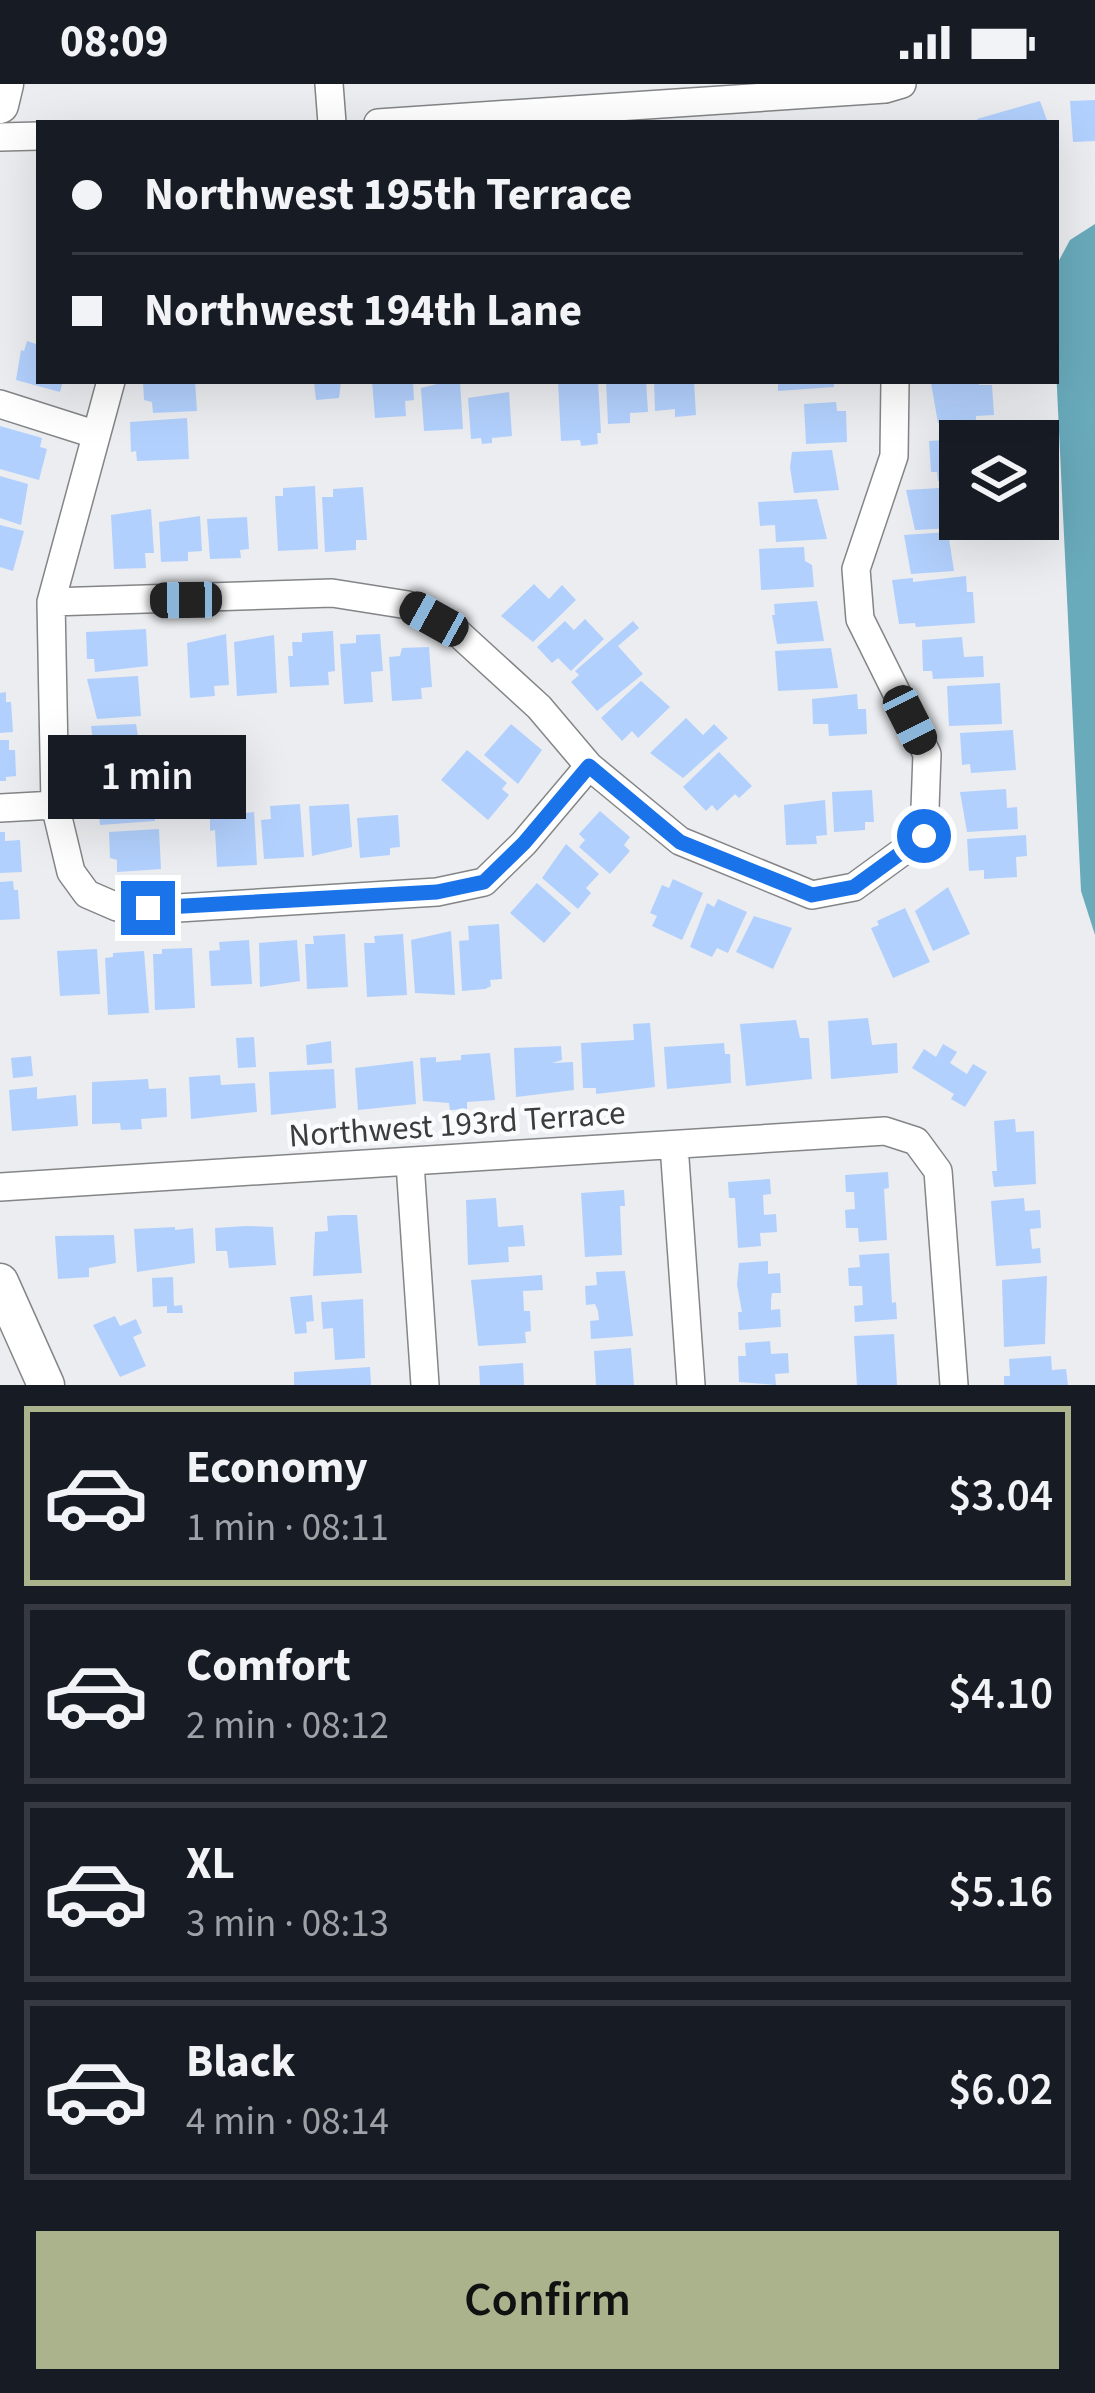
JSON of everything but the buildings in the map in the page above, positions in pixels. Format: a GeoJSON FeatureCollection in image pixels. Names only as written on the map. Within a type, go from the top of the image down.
{"type":"FeatureCollection","features":[{"type":"Feature","properties":{"kind":"street"},"geometry":{"type":"LineString","coordinates":[[0,105],[4,84]]}},
{"type":"Feature","properties":{"kind":"street"},"geometry":{"type":"LineString","coordinates":[[328,84],[332,120]]}},
{"type":"Feature","properties":{"kind":"street"},"geometry":{"type":"LineString","coordinates":[[423,120],[886,89],[902,84]]}},
{"type":"Feature","properties":{"kind":"street"},"geometry":{"type":"LineString","coordinates":[[0,137],[36,136]]}},
{"type":"Feature","properties":{"kind":"street"},"geometry":{"type":"LineString","coordinates":[[110,384],[51,602],[55,805],[71,872],[87,894],[117,908],[178,908],[437,892],[484,882],[589,766]]}},
{"type":"Feature","properties":{"kind":"street"},"geometry":{"type":"LineString","coordinates":[[51,602],[332,592],[409,605],[458,633],[539,707],[589,766],[680,842],[812,895],[854,887],[924,836],[927,754],[860,619],[856,569],[894,456],[895,384]]}},
{"type":"Feature","properties":{"kind":"street"},"geometry":{"type":"LineString","coordinates":[[0,404],[94,434]]}},
{"type":"Feature","properties":{"kind":"street"},"geometry":{"type":"LineString","coordinates":[[0,808],[55,805]]}},
{"type":"Feature","properties":{"kind":"street","name":"Northwest 193rd Terrace"},"geometry":{"type":"LineString","coordinates":[[0,1187],[885,1131],[916,1141],[938,1171],[954,1385]]}},
{"type":"Feature","properties":{"kind":"street"},"geometry":{"type":"LineString","coordinates":[[674,1145],[692,1385]]}},
{"type":"Feature","properties":{"kind":"street"},"geometry":{"type":"LineString","coordinates":[[410,1162],[424,1385]]}},
{"type":"Feature","properties":{"kind":"street"},"geometry":{"type":"LineString","coordinates":[[0,1282],[46,1385]]}},
{"type":"Feature","properties":{"kind":"water"},"geometry":{"type":"Polygon","coordinates":[[[1095,224],[1095,935],[1081,891],[1057,384],[1059,260],[1070,240],[1095,224]]]}},
{"type":"Feature","properties":{"kind":"route"},"geometry":{"type":"LineString","coordinates":[[148,908],[437,892],[484,882],[589,766],[680,842],[812,895],[854,887],[924,836]]}}]}
